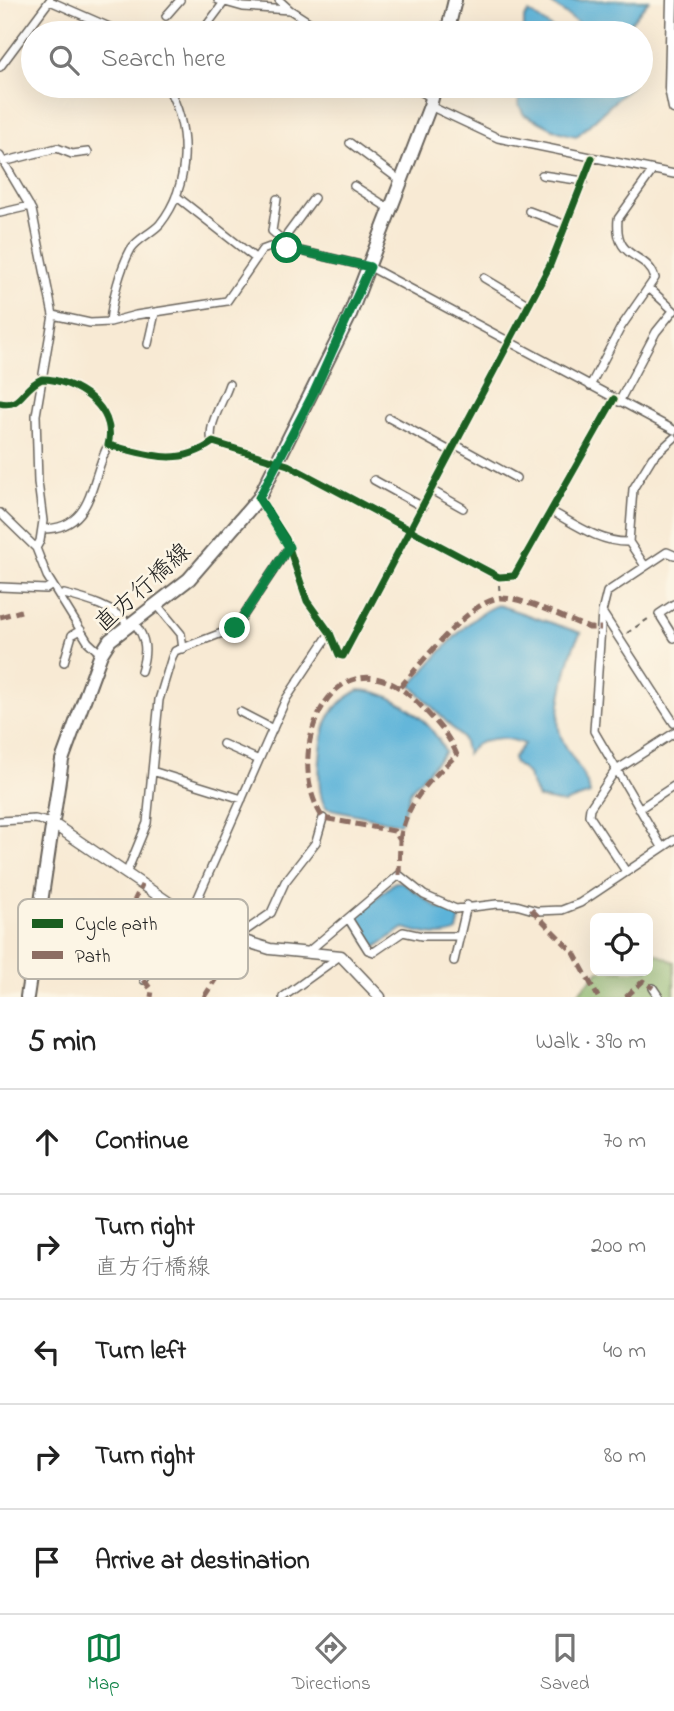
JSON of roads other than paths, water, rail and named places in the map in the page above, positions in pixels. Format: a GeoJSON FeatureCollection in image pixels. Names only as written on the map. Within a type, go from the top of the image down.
{"type":"FeatureCollection","features":[{"type":"Feature","properties":{"kind":"main road"},"geometry":{"type":"LineString","coordinates":[[450,21],[455,0]]}},
{"type":"Feature","properties":{"kind":"main road","name":"直方行橋線"},"geometry":{"type":"LineString","coordinates":[[39,899],[62,760],[101,654],[110,640],[158,606],[189,579],[259,498],[320,379],[370,267],[432,98]]}},
{"type":"Feature","properties":{"kind":"main road","name":"直方行橋線"},"geometry":{"type":"LineString","coordinates":[[27,997],[29,979]]}},
{"type":"Feature","properties":{"kind":"street"},"geometry":{"type":"LineString","coordinates":[[34,21],[50,0],[96,21]]}},
{"type":"Feature","properties":{"kind":"street"},"geometry":{"type":"LineString","coordinates":[[166,16],[180,0]]}},
{"type":"Feature","properties":{"kind":"street"},"geometry":{"type":"LineString","coordinates":[[279,0],[307,21]]}},
{"type":"Feature","properties":{"kind":"street"},"geometry":{"type":"LineString","coordinates":[[672,0],[670,88],[674,108]]}},
{"type":"Feature","properties":{"kind":"street"},"geometry":{"type":"LineString","coordinates":[[209,21],[223,1],[289,10]]}},
{"type":"Feature","properties":{"kind":"street"},"geometry":{"type":"LineString","coordinates":[[0,67],[21,39]]}},
{"type":"Feature","properties":{"kind":"street"},"geometry":{"type":"LineString","coordinates":[[110,322],[131,249],[162,221],[185,174],[179,112],[173,98]]}},
{"type":"Feature","properties":{"kind":"street"},"geometry":{"type":"LineString","coordinates":[[434,98],[498,138],[674,174]]}},
{"type":"Feature","properties":{"kind":"street"},"geometry":{"type":"LineString","coordinates":[[350,143],[402,181]]}},
{"type":"Feature","properties":{"kind":"street"},"geometry":{"type":"LineString","coordinates":[[36,548],[42,529],[36,415],[53,315],[30,206],[2,159],[57,148],[72,154],[88,152]]}},
{"type":"Feature","properties":{"kind":"street"},"geometry":{"type":"LineString","coordinates":[[259,498],[289,547],[307,601],[330,633],[339,655],[343,656],[529,305],[566,225],[592,158]]}},
{"type":"Feature","properties":{"kind":"street"},"geometry":{"type":"LineString","coordinates":[[590,386],[621,327],[655,278],[653,271],[624,251],[617,229],[618,219],[653,170]]}},
{"type":"Feature","properties":{"kind":"street"},"geometry":{"type":"LineString","coordinates":[[541,175],[584,181]]}},
{"type":"Feature","properties":{"kind":"street"},"geometry":{"type":"LineString","coordinates":[[354,186],[391,210]]}},
{"type":"Feature","properties":{"kind":"street"},"geometry":{"type":"LineString","coordinates":[[176,197],[255,258]]}},
{"type":"Feature","properties":{"kind":"street"},"geometry":{"type":"LineString","coordinates":[[283,240],[314,198]]}},
{"type":"Feature","properties":{"kind":"street"},"geometry":{"type":"LineString","coordinates":[[278,199],[272,231],[283,240],[287,248]]}},
{"type":"Feature","properties":{"kind":"street"},"geometry":{"type":"LineString","coordinates":[[0,213],[30,206]]}},
{"type":"Feature","properties":{"kind":"street"},"geometry":{"type":"LineString","coordinates":[[530,211],[566,225]]}},
{"type":"Feature","properties":{"kind":"street"},"geometry":{"type":"LineString","coordinates":[[53,315],[90,323],[110,322],[227,301],[262,250],[270,247],[287,248],[370,267],[674,430]]}},
{"type":"Feature","properties":{"kind":"street"},"geometry":{"type":"LineString","coordinates":[[484,278],[529,305]]}},
{"type":"Feature","properties":{"kind":"street"},"geometry":{"type":"LineString","coordinates":[[212,443],[277,462],[499,576],[514,576],[656,332],[674,311],[649,288]]}},
{"type":"Feature","properties":{"kind":"street"},"geometry":{"type":"LineString","coordinates":[[148,344],[155,313]]}},
{"type":"Feature","properties":{"kind":"street"},"geometry":{"type":"LineString","coordinates":[[0,403],[19,401],[25,388],[41,379],[68,383],[81,389],[96,404],[108,428],[108,445],[81,516],[61,528],[42,529]]}},
{"type":"Feature","properties":{"kind":"street"},"geometry":{"type":"LineString","coordinates":[[212,443],[213,421],[221,409],[229,384]]}},
{"type":"Feature","properties":{"kind":"street"},"geometry":{"type":"LineString","coordinates":[[389,418],[516,478]]}},
{"type":"Feature","properties":{"kind":"street"},"geometry":{"type":"LineString","coordinates":[[645,566],[629,542],[633,489],[652,458],[674,438]]}},
{"type":"Feature","properties":{"kind":"street"},"geometry":{"type":"LineString","coordinates":[[108,445],[162,458],[196,454],[212,443]]}},
{"type":"Feature","properties":{"kind":"street"},"geometry":{"type":"LineString","coordinates":[[374,480],[423,506]]}},
{"type":"Feature","properties":{"kind":"street"},"geometry":{"type":"LineString","coordinates":[[431,490],[463,508]]}},
{"type":"Feature","properties":{"kind":"street"},"geometry":{"type":"LineString","coordinates":[[551,512],[591,533],[616,542],[629,542]]}},
{"type":"Feature","properties":{"kind":"street"},"geometry":{"type":"LineString","coordinates":[[0,513],[36,548],[52,585],[80,629],[101,654]]}},
{"type":"Feature","properties":{"kind":"street"},"geometry":{"type":"LineString","coordinates":[[126,874],[148,823],[159,701],[172,657],[175,651],[235,628],[289,547]]}},
{"type":"Feature","properties":{"kind":"street"},"geometry":{"type":"LineString","coordinates":[[663,847],[615,771],[594,731],[602,612],[607,592],[667,552],[674,555]]}},
{"type":"Feature","properties":{"kind":"street"},"geometry":{"type":"LineString","coordinates":[[0,587],[46,589],[52,585]]}},
{"type":"Feature","properties":{"kind":"street"},"geometry":{"type":"LineString","coordinates":[[60,597],[64,594],[83,599],[120,614],[144,634],[145,656],[141,671]]}},
{"type":"Feature","properties":{"kind":"street"},"geometry":{"type":"LineString","coordinates":[[674,604],[659,614],[674,638]]}},
{"type":"Feature","properties":{"kind":"street"},"geometry":{"type":"LineString","coordinates":[[158,606],[181,634],[183,649]]}},
{"type":"Feature","properties":{"kind":"street"},"geometry":{"type":"LineString","coordinates":[[602,612],[674,723]]}},
{"type":"Feature","properties":{"kind":"street"},"geometry":{"type":"LineString","coordinates":[[64,662],[72,635],[80,629]]}},
{"type":"Feature","properties":{"kind":"street"},"geometry":{"type":"LineString","coordinates":[[196,899],[286,699],[330,633]]}},
{"type":"Feature","properties":{"kind":"street"},"geometry":{"type":"LineString","coordinates":[[240,712],[273,729]]}},
{"type":"Feature","properties":{"kind":"street"},"geometry":{"type":"LineString","coordinates":[[625,870],[589,815],[590,808],[615,771],[674,733]]}},
{"type":"Feature","properties":{"kind":"street"},"geometry":{"type":"LineString","coordinates":[[223,744],[259,760]]}},
{"type":"Feature","properties":{"kind":"street"},"geometry":{"type":"LineString","coordinates":[[152,771],[242,799]]}},
{"type":"Feature","properties":{"kind":"street"},"geometry":{"type":"LineString","coordinates":[[639,809],[674,786]]}},
{"type":"Feature","properties":{"kind":"street"},"geometry":{"type":"LineString","coordinates":[[248,929],[271,913],[285,882],[316,842],[323,818]]}},
{"type":"Feature","properties":{"kind":"street"},"geometry":{"type":"LineString","coordinates":[[0,821],[35,819],[52,823],[161,899]]}},
{"type":"Feature","properties":{"kind":"street"},"geometry":{"type":"LineString","coordinates":[[309,951],[399,875],[424,895],[456,909],[467,905],[516,905],[537,911],[562,911],[580,904],[625,870],[674,839]]}},
{"type":"Feature","properties":{"kind":"street"},"geometry":{"type":"LineString","coordinates":[[454,961],[467,905]]}},
{"type":"Feature","properties":{"kind":"street"},"geometry":{"type":"LineString","coordinates":[[348,918],[368,950],[374,952],[403,932],[422,936],[460,936]]}},
{"type":"Feature","properties":{"kind":"street"},"geometry":{"type":"LineString","coordinates":[[248,942],[270,949],[341,956],[380,997]]}},
{"type":"Feature","properties":{"kind":"street"},"geometry":{"type":"LineString","coordinates":[[284,997],[341,956]]}},
{"type":"Feature","properties":{"kind":"street"},"geometry":{"type":"LineString","coordinates":[[653,988],[659,997]]}},
{"type":"Feature","properties":{"kind":"water"},"geometry":{"type":"Polygon","coordinates":[[[649,0],[632,21],[575,21],[548,1],[649,0]]]}},
{"type":"Feature","properties":{"kind":"water"},"geometry":{"type":"Polygon","coordinates":[[[529,12],[542,21],[524,21],[529,12]]]}},
{"type":"Feature","properties":{"kind":"water"},"geometry":{"type":"Polygon","coordinates":[[[520,98],[618,98],[577,136],[562,133],[524,115],[518,103],[520,98]]]}},
{"type":"Feature","properties":{"kind":"water"},"geometry":{"type":"Polygon","coordinates":[[[498,605],[581,633],[572,651],[565,679],[559,729],[590,794],[564,803],[538,798],[527,773],[515,764],[513,758],[524,744],[508,739],[493,739],[472,748],[467,754],[463,739],[411,685],[463,629],[475,618],[498,605]]]}},
{"type":"Feature","properties":{"kind":"water"},"geometry":{"type":"Polygon","coordinates":[[[359,690],[385,696],[410,709],[431,729],[445,752],[411,790],[400,824],[327,808],[323,802],[319,780],[324,729],[336,707],[359,690]]]}},
{"type":"Feature","properties":{"kind":"water"},"geometry":{"type":"Polygon","coordinates":[[[395,882],[402,882],[438,908],[461,914],[457,931],[438,935],[404,928],[373,949],[370,947],[352,919],[395,882]]]}}]}
